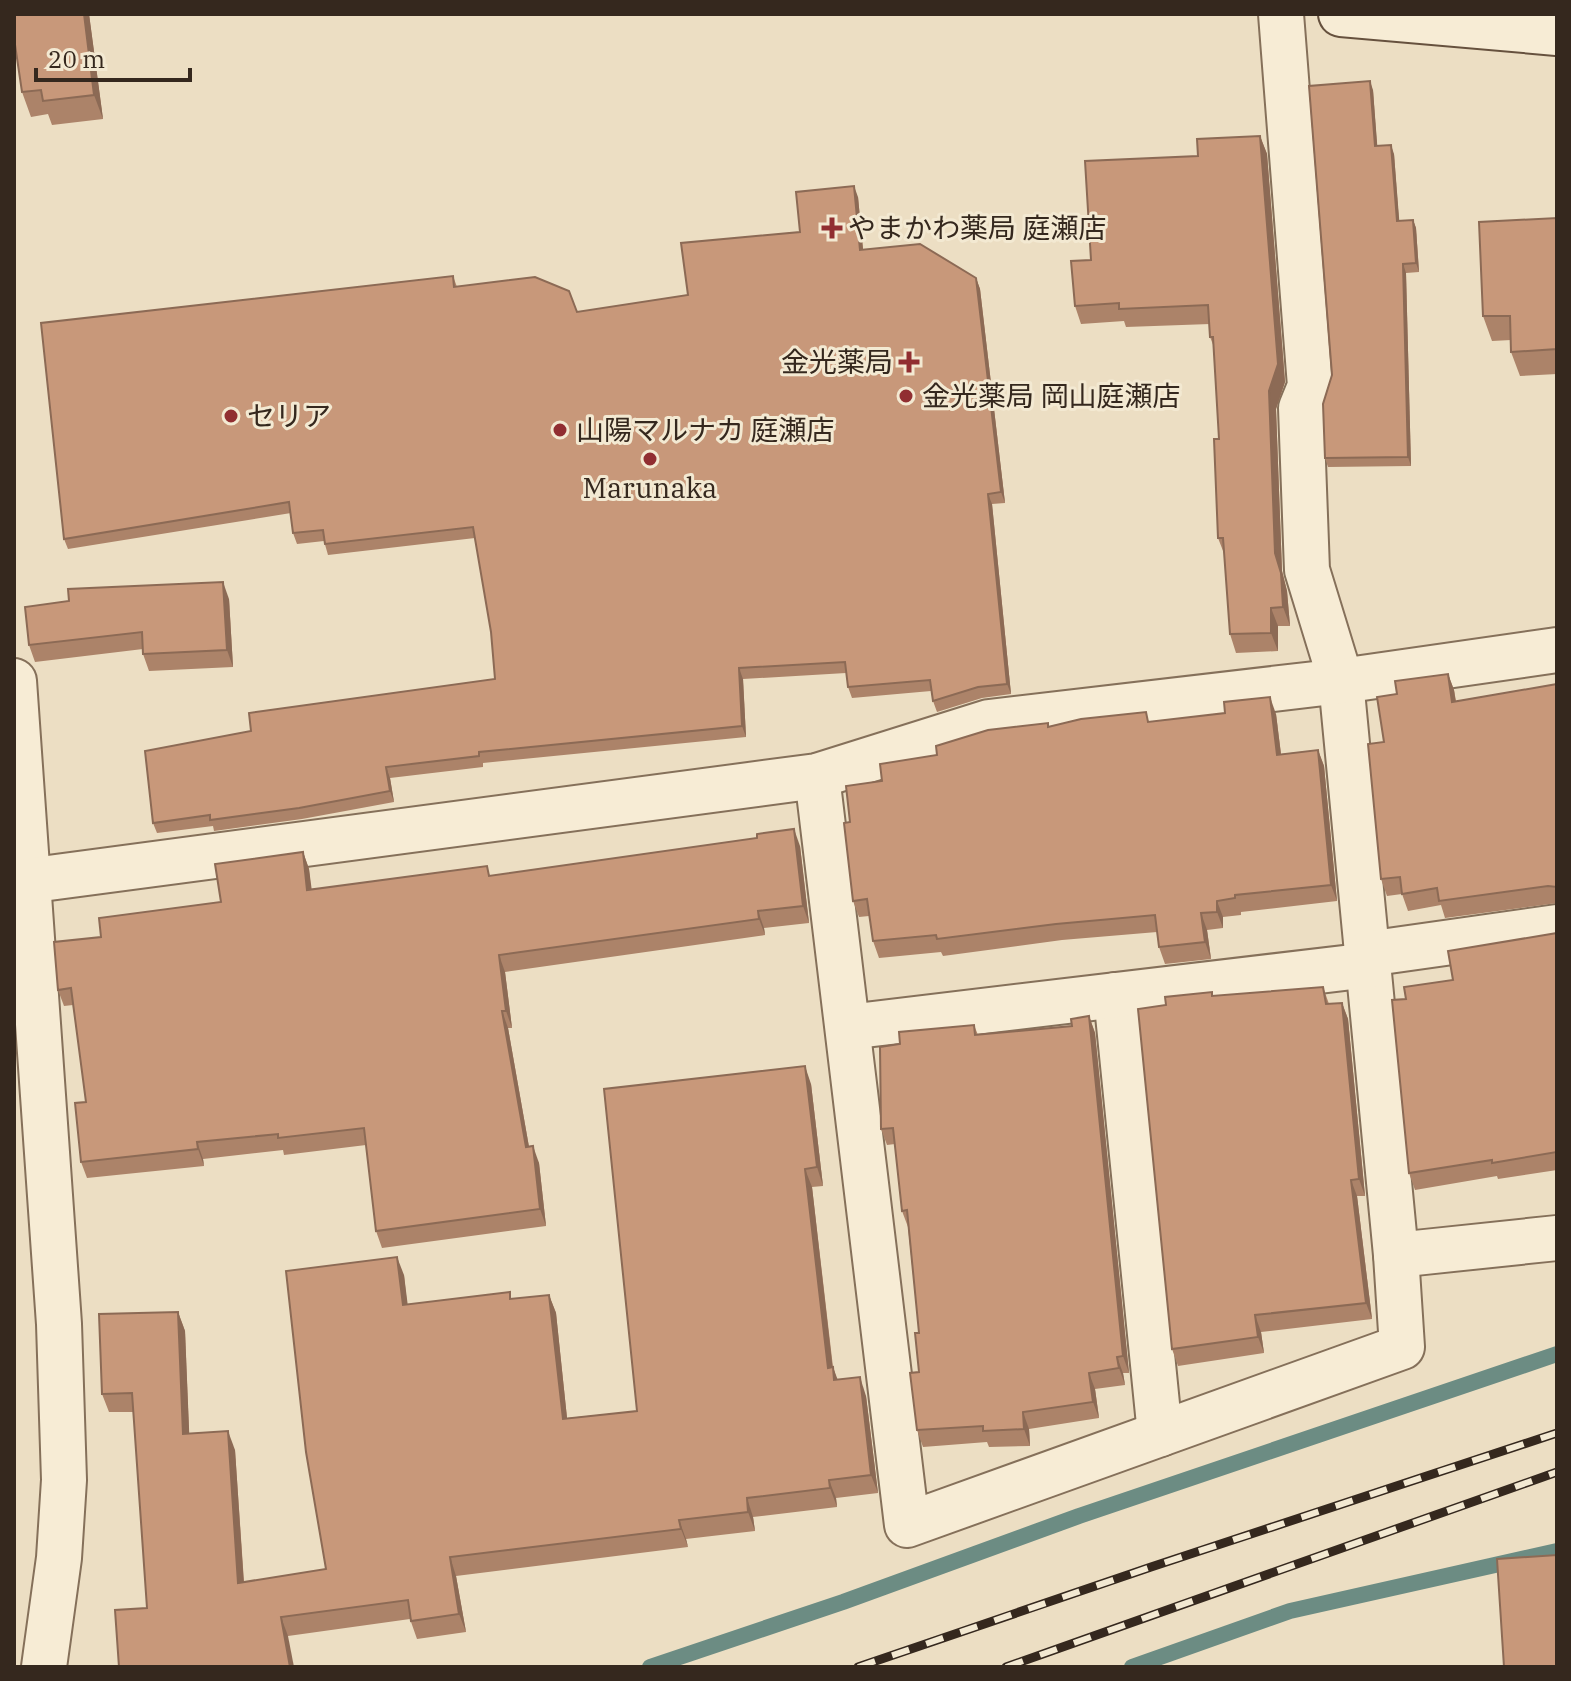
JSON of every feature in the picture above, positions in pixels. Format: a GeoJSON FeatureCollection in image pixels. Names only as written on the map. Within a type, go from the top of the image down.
{"type":"FeatureCollection","features":[{"type":"Feature","properties":{"kind":"street"},"geometry":{"type":"LineString","coordinates":[[817,776],[907,1525],[1402,1347],[1396,1255],[1341,681],[1307,570],[1301,408],[1310,386],[1281,14]]}},
{"type":"Feature","properties":{"kind":"street"},"geometry":{"type":"LineString","coordinates":[[1341,14],[1557,33]]}},
{"type":"Feature","properties":{"kind":"street"},"geometry":{"type":"LineString","coordinates":[[26,881],[817,776],[989,722],[1341,681],[1557,650]]}},
{"type":"Feature","properties":{"kind":"street"},"geometry":{"type":"LineString","coordinates":[[14,681],[59,1324],[64,1480],[59,1558],[44,1667]]}},
{"type":"Feature","properties":{"kind":"street"},"geometry":{"type":"LineString","coordinates":[[848,1027],[1116,995],[1368,959],[1557,927]]}},
{"type":"Feature","properties":{"kind":"street"},"geometry":{"type":"LineString","coordinates":[[1116,995],[1160,1434]]}},
{"type":"Feature","properties":{"kind":"street"},"geometry":{"type":"LineString","coordinates":[[1396,1255],[1557,1238]]}},
{"type":"Feature","properties":{"kind":"building"},"geometry":{"type":"Polygon","coordinates":[[[14,14],[84,14],[94,95],[43,101],[41,90],[22,92],[14,38],[14,14]]]}},
{"type":"Feature","properties":{"kind":"building"},"geometry":{"type":"Polygon","coordinates":[[[1370,81],[1375,146],[1391,145],[1397,221],[1413,220],[1416,263],[1403,264],[1408,457],[1325,458],[1323,404],[1332,375],[1309,86],[1370,81]]]}},
{"type":"Feature","properties":{"kind":"building"},"geometry":{"type":"Polygon","coordinates":[[[1260,136],[1278,364],[1269,391],[1275,553],[1281,573],[1283,607],[1271,608],[1271,633],[1230,634],[1223,538],[1218,538],[1214,439],[1219,439],[1208,305],[1119,309],[1119,303],[1075,306],[1071,261],[1091,260],[1085,161],[1198,156],[1197,139],[1260,136]]]}},
{"type":"Feature","properties":{"kind":"building"},"geometry":{"type":"Polygon","coordinates":[[[854,186],[860,250],[920,244],[976,278],[1001,492],[988,494],[1007,684],[978,687],[933,701],[930,680],[848,687],[845,662],[739,668],[742,726],[479,752],[479,756],[386,767],[390,791],[299,808],[210,820],[210,815],[153,823],[145,751],[251,731],[249,713],[495,679],[491,632],[473,527],[325,544],[323,530],[293,533],[289,502],[64,539],[41,323],[453,276],[454,287],[535,277],[569,291],[577,312],[688,295],[681,243],[800,232],[796,192],[854,186]]]}},
{"type":"Feature","properties":{"kind":"building"},"geometry":{"type":"Polygon","coordinates":[[[1557,218],[1557,349],[1511,352],[1510,316],[1483,316],[1479,222],[1557,218]]]}},
{"type":"Feature","properties":{"kind":"building"},"geometry":{"type":"Polygon","coordinates":[[[223,582],[227,650],[143,654],[142,632],[29,645],[25,607],[69,601],[68,589],[223,582]]]}},
{"type":"Feature","properties":{"kind":"building"},"geometry":{"type":"Polygon","coordinates":[[[1448,674],[1452,702],[1557,684],[1557,887],[1439,901],[1437,888],[1402,894],[1400,877],[1381,879],[1368,744],[1384,742],[1377,697],[1397,694],[1395,681],[1448,674]]]}},
{"type":"Feature","properties":{"kind":"building"},"geometry":{"type":"Polygon","coordinates":[[[1270,697],[1277,755],[1318,750],[1331,885],[1235,895],[1235,898],[1217,901],[1217,912],[1201,913],[1205,942],[1159,947],[1155,915],[937,939],[936,935],[873,941],[867,899],[853,901],[844,823],[850,822],[846,786],[882,781],[880,764],[937,755],[936,746],[988,730],[1048,723],[1048,727],[1081,719],[1146,712],[1148,722],[1225,713],[1224,702],[1270,697]]]}},
{"type":"Feature","properties":{"kind":"building"},"geometry":{"type":"Polygon","coordinates":[[[794,829],[803,906],[758,911],[759,919],[499,955],[506,1011],[502,1011],[526,1147],[533,1146],[540,1209],[376,1231],[364,1128],[278,1138],[278,1134],[197,1142],[198,1149],[81,1162],[75,1103],[86,1102],[71,988],[58,990],[54,942],[101,937],[99,918],[221,902],[215,864],[303,852],[307,890],[487,866],[489,876],[757,838],[757,834],[794,829]]]}},
{"type":"Feature","properties":{"kind":"building"},"geometry":{"type":"Polygon","coordinates":[[[1557,933],[1557,1152],[1409,1173],[1392,1000],[1406,999],[1404,987],[1453,980],[1448,951],[1557,933]]]}},
{"type":"Feature","properties":{"kind":"building"},"geometry":{"type":"Polygon","coordinates":[[[1323,987],[1326,1004],[1342,1003],[1359,1179],[1351,1180],[1366,1303],[1255,1315],[1258,1337],[1172,1349],[1138,1009],[1166,1005],[1165,997],[1323,987]]]}},
{"type":"Feature","properties":{"kind":"building"},"geometry":{"type":"Polygon","coordinates":[[[1089,1016],[1123,1356],[1117,1357],[1119,1368],[1089,1373],[1093,1402],[1023,1412],[1024,1429],[983,1431],[983,1426],[917,1430],[910,1373],[919,1372],[915,1333],[919,1333],[907,1210],[902,1211],[893,1128],[881,1129],[880,1047],[900,1044],[899,1032],[974,1025],[975,1035],[1072,1026],[1071,1019],[1089,1016]]]}},
{"type":"Feature","properties":{"kind":"building"},"geometry":{"type":"Polygon","coordinates":[[[805,1066],[817,1167],[805,1169],[828,1368],[833,1367],[834,1380],[860,1377],[871,1475],[829,1480],[830,1488],[747,1498],[748,1512],[679,1520],[681,1529],[450,1557],[459,1614],[411,1621],[408,1600],[281,1617],[290,1667],[119,1667],[115,1610],[147,1608],[132,1393],[102,1394],[99,1314],[178,1312],[183,1434],[228,1431],[238,1583],[326,1569],[306,1452],[286,1271],[397,1257],[403,1305],[510,1292],[510,1299],[549,1295],[563,1419],[637,1411],[604,1089],[805,1066]]]}},
{"type":"Feature","properties":{"kind":"building"},"geometry":{"type":"Polygon","coordinates":[[[1557,1555],[1557,1667],[1504,1667],[1497,1559],[1557,1555]]]}},
{"type":"Feature","properties":{"kind":"waterway"},"geometry":{"type":"LineString","coordinates":[[650,1667],[843,1602],[1079,1516],[1557,1354]]}},
{"type":"Feature","properties":{"kind":"waterway"},"geometry":{"type":"LineString","coordinates":[[1132,1667],[1290,1611],[1557,1551]]}},
{"type":"Feature","properties":{"kind":"railway"},"geometry":{"type":"LineString","coordinates":[[858,1667],[1557,1433]]}},
{"type":"Feature","properties":{"kind":"railway"},"geometry":{"type":"LineString","coordinates":[[1006,1667],[1557,1472]]}},
{"type":"Feature","properties":{"kind":"place","name":"やまかわ薬局 庭瀬店"},"geometry":{"type":"Point","coordinates":[832,228]}},
{"type":"Feature","properties":{"kind":"place","name":"金光薬局"},"geometry":{"type":"Point","coordinates":[909,362]}},
{"type":"Feature","properties":{"kind":"place","name":"金光薬局 岡山庭瀬店"},"geometry":{"type":"Point","coordinates":[906,396]}},
{"type":"Feature","properties":{"kind":"place","name":"セリア"},"geometry":{"type":"Point","coordinates":[231,416]}},
{"type":"Feature","properties":{"kind":"place","name":"山陽マルナカ 庭瀬店"},"geometry":{"type":"Point","coordinates":[560,430]}},
{"type":"Feature","properties":{"kind":"place","name":"Marunaka"},"geometry":{"type":"Point","coordinates":[650,459]}}]}
